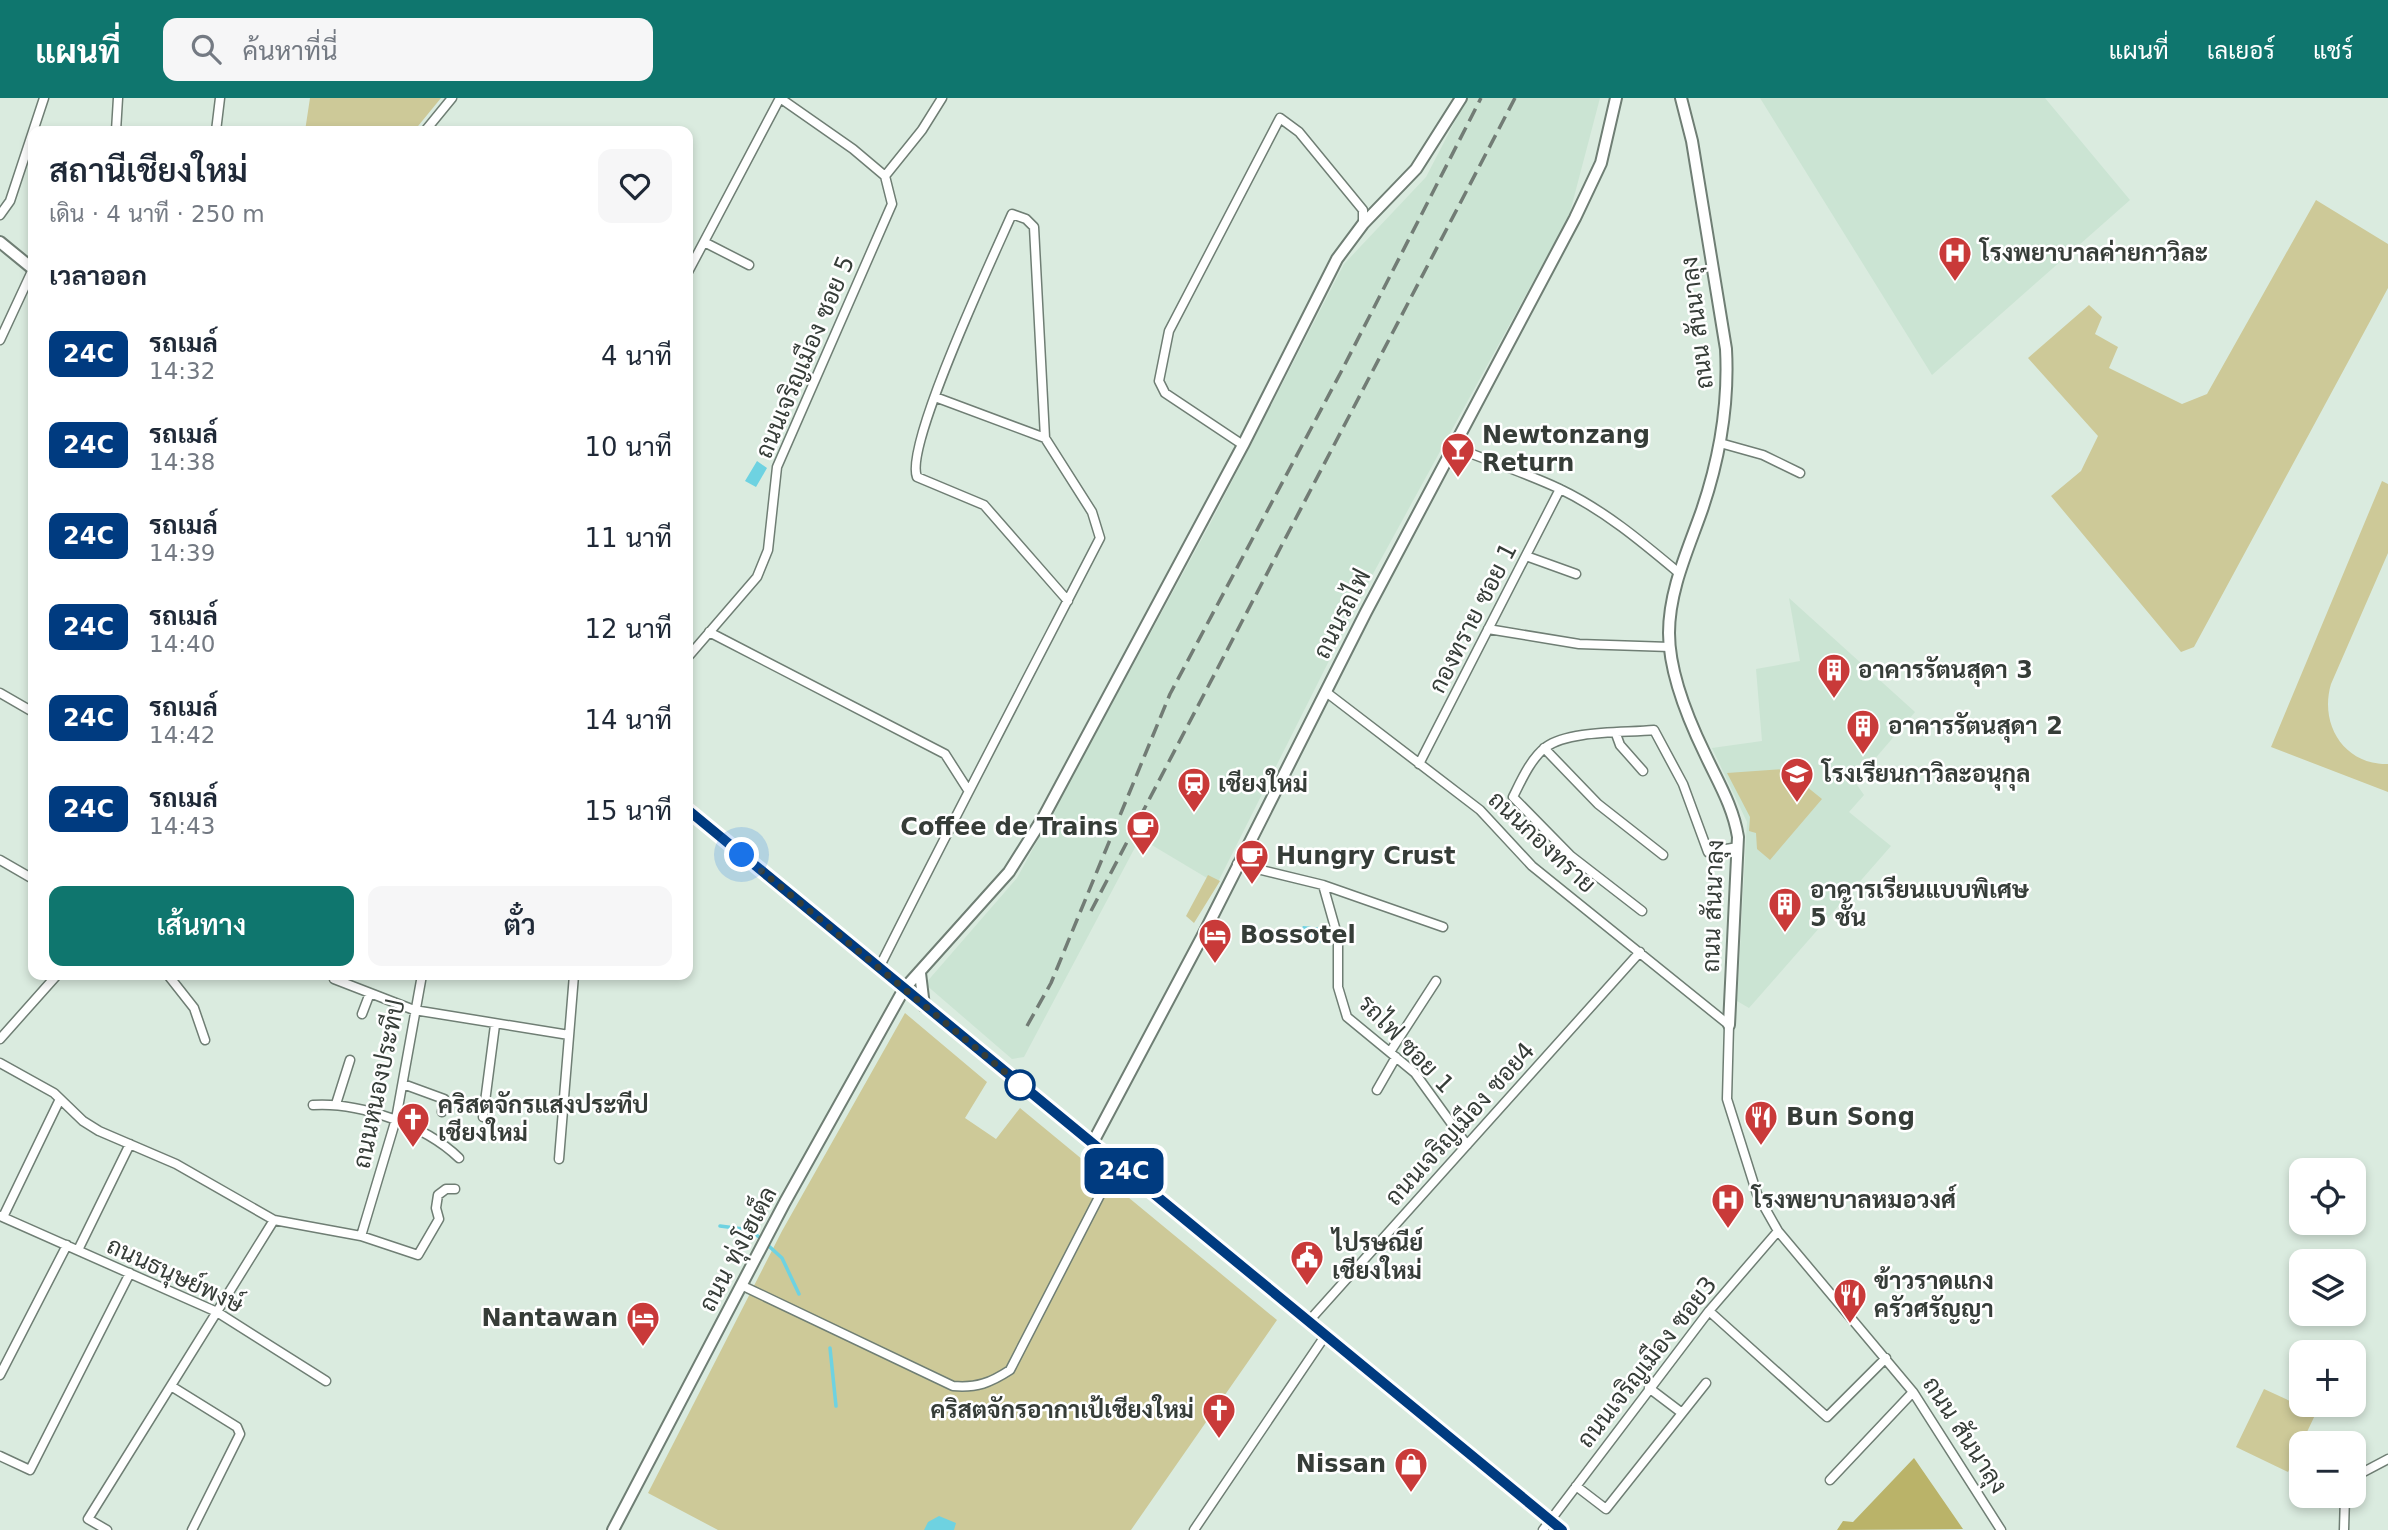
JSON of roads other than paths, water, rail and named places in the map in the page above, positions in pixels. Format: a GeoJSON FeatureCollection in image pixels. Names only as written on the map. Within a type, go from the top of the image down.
{"type":"FeatureCollection","features":[{"type":"Feature","properties":{"kind":"street"},"geometry":{"type":"LineString","coordinates":[[35,126],[44,98]]}},
{"type":"Feature","properties":{"kind":"street"},"geometry":{"type":"LineString","coordinates":[[116,126],[118,98]]}},
{"type":"Feature","properties":{"kind":"street"},"geometry":{"type":"LineString","coordinates":[[217,126],[220,98]]}},
{"type":"Feature","properties":{"kind":"street"},"geometry":{"type":"LineString","coordinates":[[429,126],[452,98]]}},
{"type":"Feature","properties":{"kind":"street"},"geometry":{"type":"LineString","coordinates":[[693,263],[780,98],[853,149],[885,176],[915,140],[942,98]]}},
{"type":"Feature","properties":{"kind":"street","name":"ถนน ทุ่งโฮเต็ล"},"geometry":{"type":"LineString","coordinates":[[613,1530],[760,1252],[904,989],[1009,872],[1043,818],[1243,445],[1326,278],[1363,224],[1416,169],[1461,98]]}},
{"type":"Feature","properties":{"kind":"street","name":"ถนนรถไฟ"},"geometry":{"type":"LineString","coordinates":[[1092,1144],[1144,1049],[1326,692],[1575,218],[1601,163],[1616,98]]}},
{"type":"Feature","properties":{"kind":"street","name":"ถนน สันนาลุง"},"geometry":{"type":"LineString","coordinates":[[1681,98],[1692,141],[1726,349],[1728,381],[1720,443],[1703,507],[1679,573],[1672,603],[1670,647],[1695,731],[1734,813],[1738,847],[1728,1025],[1727,1098],[1757,1194],[1778,1231],[1913,1391],[2001,1530]]}},
{"type":"Feature","properties":{"kind":"street"},"geometry":{"type":"LineString","coordinates":[[1243,445],[1165,393],[1159,381],[1169,331],[1280,118],[1299,132],[1363,210],[1363,224]]}},
{"type":"Feature","properties":{"kind":"street"},"geometry":{"type":"LineString","coordinates":[[0,215],[10,201],[28,146]]}},
{"type":"Feature","properties":{"kind":"street","name":"ถนนเจริญเมือง ซอย 5"},"geometry":{"type":"LineString","coordinates":[[693,651],[757,577],[765,563],[771,537],[777,467],[892,204],[885,176]]}},
{"type":"Feature","properties":{"kind":"street"},"geometry":{"type":"LineString","coordinates":[[882,970],[968,790],[1068,601],[1100,538],[1092,512],[1045,438],[1034,227],[1026,219],[1012,214],[925,420],[913,468],[917,477],[984,505],[1068,601]]}},
{"type":"Feature","properties":{"kind":"street"},"geometry":{"type":"LineString","coordinates":[[0,242],[28,265]]}},
{"type":"Feature","properties":{"kind":"street"},"geometry":{"type":"LineString","coordinates":[[705,242],[749,265]]}},
{"type":"Feature","properties":{"kind":"street"},"geometry":{"type":"LineString","coordinates":[[0,340],[28,280]]}},
{"type":"Feature","properties":{"kind":"street"},"geometry":{"type":"LineString","coordinates":[[935,397],[1045,438]]}},
{"type":"Feature","properties":{"kind":"street"},"geometry":{"type":"LineString","coordinates":[[1720,443],[1763,455],[1800,473]]}},
{"type":"Feature","properties":{"kind":"street"},"geometry":{"type":"LineString","coordinates":[[1454,447],[1560,489],[1633,535],[1679,573]]}},
{"type":"Feature","properties":{"kind":"street","name":"กองทราย ซอย 1"},"geometry":{"type":"LineString","coordinates":[[1419,764],[1560,489]]}},
{"type":"Feature","properties":{"kind":"street"},"geometry":{"type":"LineString","coordinates":[[1526,556],[1576,574]]}},
{"type":"Feature","properties":{"kind":"street"},"geometry":{"type":"LineString","coordinates":[[1489,629],[1579,645],[1670,647]]}},
{"type":"Feature","properties":{"kind":"street"},"geometry":{"type":"LineString","coordinates":[[709,632],[945,754],[968,790]]}},
{"type":"Feature","properties":{"kind":"street","name":"ถนนกองทราย"},"geometry":{"type":"LineString","coordinates":[[1326,692],[1480,810],[1532,866],[1728,1025]]}},
{"type":"Feature","properties":{"kind":"street"},"geometry":{"type":"LineString","coordinates":[[0,693],[28,709]]}},
{"type":"Feature","properties":{"kind":"street"},"geometry":{"type":"LineString","coordinates":[[1642,911],[1571,856],[1513,797],[1544,748],[1566,737],[1654,730],[1683,784],[1708,852],[1738,847]]}},
{"type":"Feature","properties":{"kind":"street"},"geometry":{"type":"LineString","coordinates":[[1616,734],[1620,745],[1643,771]]}},
{"type":"Feature","properties":{"kind":"street"},"geometry":{"type":"LineString","coordinates":[[1544,748],[1598,804],[1663,855]]}},
{"type":"Feature","properties":{"kind":"street"},"geometry":{"type":"LineString","coordinates":[[693,814],[1562,1530]]}},
{"type":"Feature","properties":{"kind":"street"},"geometry":{"type":"LineString","coordinates":[[0,860],[28,876]]}},
{"type":"Feature","properties":{"kind":"street"},"geometry":{"type":"LineString","coordinates":[[1237,864],[1324,885],[1443,927]]}},
{"type":"Feature","properties":{"kind":"street","name":"รถไฟ ซอย 1"},"geometry":{"type":"LineString","coordinates":[[1324,885],[1338,938],[1341,1004],[1347,1017],[1359,1030],[1393,1054],[1433,1094],[1467,1145]]}},
{"type":"Feature","properties":{"kind":"street","name":"ถนนเจริญเมือง ซอย4"},"geometry":{"type":"LineString","coordinates":[[1308,1322],[1640,952]]}},
{"type":"Feature","properties":{"kind":"street"},"geometry":{"type":"LineString","coordinates":[[882,970],[920,972],[923,1006]]}},
{"type":"Feature","properties":{"kind":"street"},"geometry":{"type":"LineString","coordinates":[[0,1039],[53,980]]}},
{"type":"Feature","properties":{"kind":"street"},"geometry":{"type":"LineString","coordinates":[[172,980],[194,1008],[205,1040]]}},
{"type":"Feature","properties":{"kind":"street"},"geometry":{"type":"LineString","coordinates":[[337,980],[414,1010],[569,1035]]}},
{"type":"Feature","properties":{"kind":"street","name":"ถนนหนองประทีป"},"geometry":{"type":"LineString","coordinates":[[361,1236],[396,1119],[421,980]]}},
{"type":"Feature","properties":{"kind":"street"},"geometry":{"type":"LineString","coordinates":[[559,1159],[574,980]]}},
{"type":"Feature","properties":{"kind":"street"},"geometry":{"type":"LineString","coordinates":[[1377,1090],[1393,1054],[1436,981]]}},
{"type":"Feature","properties":{"kind":"street"},"geometry":{"type":"LineString","coordinates":[[362,1014],[370,993]]}},
{"type":"Feature","properties":{"kind":"street"},"geometry":{"type":"LineString","coordinates":[[483,1117],[495,1025]]}},
{"type":"Feature","properties":{"kind":"street"},"geometry":{"type":"LineString","coordinates":[[336,1104],[350,1060]]}},
{"type":"Feature","properties":{"kind":"street"},"geometry":{"type":"LineString","coordinates":[[0,1063],[60,1099],[83,1121],[176,1164],[274,1220],[361,1236],[420,1255],[439,1219],[436,1208],[438,1195],[446,1189],[455,1189]]}},
{"type":"Feature","properties":{"kind":"street"},"geometry":{"type":"LineString","coordinates":[[403,1084],[444,1099],[442,1112]]}},
{"type":"Feature","properties":{"kind":"street"},"geometry":{"type":"LineString","coordinates":[[1,1216],[60,1099]]}},
{"type":"Feature","properties":{"kind":"street"},"geometry":{"type":"LineString","coordinates":[[313,1105],[336,1104],[396,1119],[459,1158]]}},
{"type":"Feature","properties":{"kind":"street"},"geometry":{"type":"LineString","coordinates":[[78,1250],[130,1144]]}},
{"type":"Feature","properties":{"kind":"street"},"geometry":{"type":"LineString","coordinates":[[743,1286],[954,1386],[970,1388],[990,1383],[1010,1370],[1116,1164]]}},
{"type":"Feature","properties":{"kind":"street","name":"ถนนธนุษย์พงษ์"},"geometry":{"type":"LineString","coordinates":[[1,1216],[217,1312],[327,1381]]}},
{"type":"Feature","properties":{"kind":"street"},"geometry":{"type":"LineString","coordinates":[[107,1530],[88,1519],[274,1220]]}},
{"type":"Feature","properties":{"kind":"street","name":"ถนนเจริญเมือง ซอย3"},"geometry":{"type":"LineString","coordinates":[[1543,1530],[1709,1311],[1778,1231]]}},
{"type":"Feature","properties":{"kind":"street"},"geometry":{"type":"LineString","coordinates":[[0,1375],[67,1245]]}},
{"type":"Feature","properties":{"kind":"street"},"geometry":{"type":"LineString","coordinates":[[0,1456],[30,1470],[130,1273]]}},
{"type":"Feature","properties":{"kind":"street"},"geometry":{"type":"LineString","coordinates":[[1709,1311],[1827,1417],[1886,1358]]}},
{"type":"Feature","properties":{"kind":"street"},"geometry":{"type":"LineString","coordinates":[[1194,1530],[1325,1336]]}},
{"type":"Feature","properties":{"kind":"street"},"geometry":{"type":"LineString","coordinates":[[1576,1486],[1606,1509],[1706,1382]]}},
{"type":"Feature","properties":{"kind":"street"},"geometry":{"type":"LineString","coordinates":[[172,1386],[237,1427],[240,1434],[191,1530]]}},
{"type":"Feature","properties":{"kind":"street"},"geometry":{"type":"LineString","coordinates":[[1649,1388],[1682,1413]]}},
{"type":"Feature","properties":{"kind":"street"},"geometry":{"type":"LineString","coordinates":[[1830,1480],[1913,1391]]}},
{"type":"Feature","properties":{"kind":"street"},"geometry":{"type":"LineString","coordinates":[[2366,1471],[2388,1459]]}},
{"type":"Feature","properties":{"kind":"street"},"geometry":{"type":"LineString","coordinates":[[2344,1530],[2345,1508]]}},
{"type":"Feature","properties":{"kind":"water"},"geometry":{"type":"Polygon","coordinates":[[[757,461],[767,468],[756,487],[745,481],[757,461]]]}},
{"type":"Feature","properties":{"kind":"water"},"geometry":{"type":"Polygon","coordinates":[[[1303,926],[1324,928],[1327,936],[1322,943],[1312,938],[1301,939],[1297,934],[1303,926]]]}},
{"type":"Feature","properties":{"kind":"water"},"geometry":{"type":"Polygon","coordinates":[[[939,1516],[956,1523],[954,1530],[924,1530],[928,1522],[939,1516]]]}},
{"type":"Feature","properties":{"kind":"waterway"},"geometry":{"type":"LineString","coordinates":[[720,1226],[751,1230],[782,1258],[799,1294]]}},
{"type":"Feature","properties":{"kind":"waterway"},"geometry":{"type":"LineString","coordinates":[[830,1348],[836,1406]]}},
{"type":"Feature","properties":{"kind":"railway"},"geometry":{"type":"LineString","coordinates":[[1027,1026],[1051,983],[1170,694],[1341,372],[1481,98]]}},
{"type":"Feature","properties":{"kind":"railway"},"geometry":{"type":"LineString","coordinates":[[1091,911],[1515,98]]}},
{"type":"Feature","properties":{"kind":"place","name":"โรงพยาบาลค่ายกาวิละ"},"geometry":{"type":"Point","coordinates":[1955,283]}},
{"type":"Feature","properties":{"kind":"place","name":"Newtonzang Return"},"geometry":{"type":"Point","coordinates":[1458,479]}},
{"type":"Feature","properties":{"kind":"place","name":"อาคารรัตนสุดา 3"},"geometry":{"type":"Point","coordinates":[1834,700]}},
{"type":"Feature","properties":{"kind":"place","name":"อาคารรัตนสุดา 2"},"geometry":{"type":"Point","coordinates":[1863,756]}},
{"type":"Feature","properties":{"kind":"place","name":"โรงเรียนกาวิละอนุกุล"},"geometry":{"type":"Point","coordinates":[1797,804]}},
{"type":"Feature","properties":{"kind":"place","name":"เชียงใหม่"},"geometry":{"type":"Point","coordinates":[1194,814]}},
{"type":"Feature","properties":{"kind":"place","name":"Coffee de Trains"},"geometry":{"type":"Point","coordinates":[1143,857]}},
{"type":"Feature","properties":{"kind":"place","name":"Hungry Crust"},"geometry":{"type":"Point","coordinates":[1252,886]}},
{"type":"Feature","properties":{"kind":"place","name":"อาคารเรียนแบบพิเศษ 5 ชั้น"},"geometry":{"type":"Point","coordinates":[1785,934]}},
{"type":"Feature","properties":{"kind":"place","name":"Bossotel"},"geometry":{"type":"Point","coordinates":[1215,965]}},
{"type":"Feature","properties":{"kind":"place","name":"Bun Song"},"geometry":{"type":"Point","coordinates":[1761,1147]}},
{"type":"Feature","properties":{"kind":"place","name":"คริสตจักรแสงประทีป เชียงใหม่"},"geometry":{"type":"Point","coordinates":[413,1149]}},
{"type":"Feature","properties":{"kind":"place","name":"โรงพยาบาลหมอวงศ์"},"geometry":{"type":"Point","coordinates":[1728,1230]}},
{"type":"Feature","properties":{"kind":"place","name":"ไปรษณีย์ เชียงใหม่"},"geometry":{"type":"Point","coordinates":[1307,1287]}},
{"type":"Feature","properties":{"kind":"place","name":"ข้าวราดแกง ครัวศรัญญา"},"geometry":{"type":"Point","coordinates":[1850,1325]}},
{"type":"Feature","properties":{"kind":"place","name":"Nantawan"},"geometry":{"type":"Point","coordinates":[643,1348]}},
{"type":"Feature","properties":{"kind":"place","name":"คริสตจักรอากาเป้เชียงใหม่"},"geometry":{"type":"Point","coordinates":[1219,1440]}},
{"type":"Feature","properties":{"kind":"place","name":"Nissan"},"geometry":{"type":"Point","coordinates":[1411,1494]}}]}
